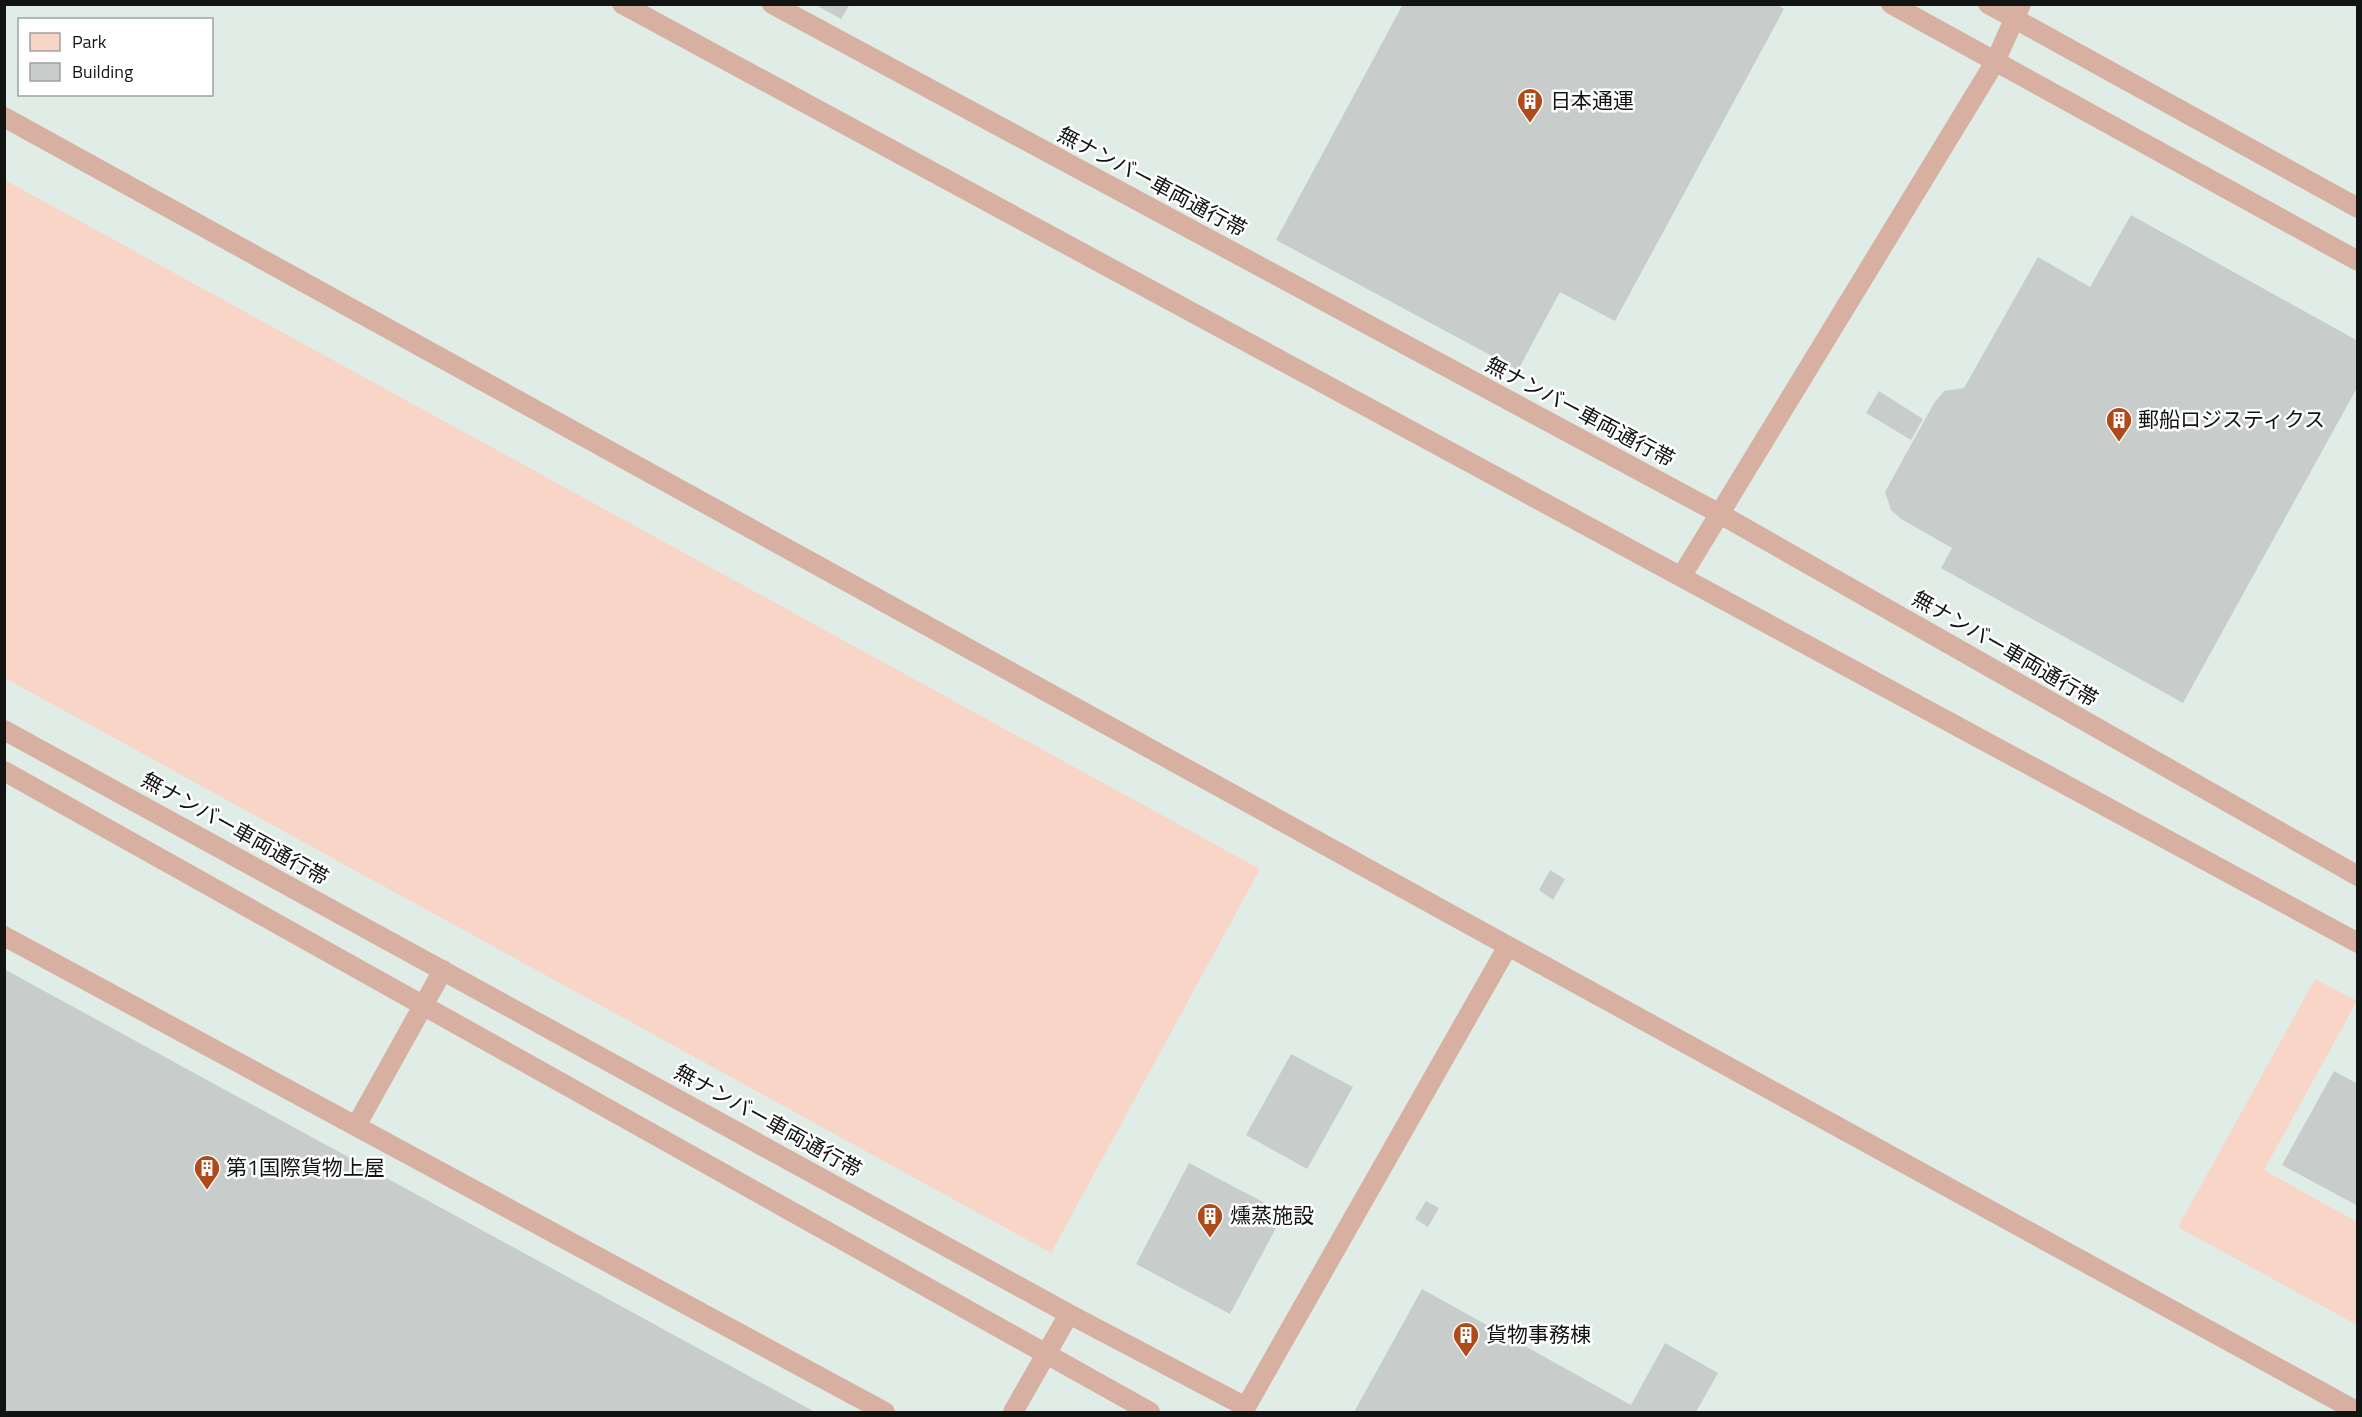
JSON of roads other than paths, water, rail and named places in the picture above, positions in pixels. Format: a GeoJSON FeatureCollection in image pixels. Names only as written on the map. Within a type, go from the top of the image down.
{"type":"FeatureCollection","features":[{"type":"Feature","properties":{"kind":"lane"},"geometry":{"type":"LineString","coordinates":[[622,4],[2358,944]]}},
{"type":"Feature","properties":{"kind":"lane","name":"無ナンバー車両通行帯"},"geometry":{"type":"LineString","coordinates":[[772,4],[1720,514],[2358,876]]}},
{"type":"Feature","properties":{"kind":"lane"},"geometry":{"type":"LineString","coordinates":[[1891,4],[2358,261]]}},
{"type":"Feature","properties":{"kind":"lane"},"geometry":{"type":"LineString","coordinates":[[1988,4],[2017,11],[2358,208]]}},
{"type":"Feature","properties":{"kind":"lane"},"geometry":{"type":"LineString","coordinates":[[1681,577],[1995,62],[2017,11]]}},
{"type":"Feature","properties":{"kind":"lane"},"geometry":{"type":"LineString","coordinates":[[4,117],[2358,1412]]}},
{"type":"Feature","properties":{"kind":"lane","name":"無ナンバー車両通行帯"},"geometry":{"type":"LineString","coordinates":[[4,730],[1245,1410]]}},
{"type":"Feature","properties":{"kind":"lane"},"geometry":{"type":"LineString","coordinates":[[4,771],[1150,1413]]}},
{"type":"Feature","properties":{"kind":"lane"},"geometry":{"type":"LineString","coordinates":[[4,936],[885,1413]]}},
{"type":"Feature","properties":{"kind":"lane"},"geometry":{"type":"LineString","coordinates":[[1245,1410],[1508,945]]}},
{"type":"Feature","properties":{"kind":"lane"},"geometry":{"type":"LineString","coordinates":[[356,1126],[443,970]]}},
{"type":"Feature","properties":{"kind":"lane"},"geometry":{"type":"LineString","coordinates":[[1013,1413],[1069,1314]]}},
{"type":"Feature","properties":{"kind":"place","name":"日本通運"},"geometry":{"type":"Point","coordinates":[1530,124]}},
{"type":"Feature","properties":{"kind":"place","name":"郵船ロジスティクス"},"geometry":{"type":"Point","coordinates":[2119,443]}},
{"type":"Feature","properties":{"kind":"place","name":"第1国際貨物上屋"},"geometry":{"type":"Point","coordinates":[207,1191]}},
{"type":"Feature","properties":{"kind":"place","name":"燻蒸施設"},"geometry":{"type":"Point","coordinates":[1210,1239]}},
{"type":"Feature","properties":{"kind":"place","name":"貨物事務棟"},"geometry":{"type":"Point","coordinates":[1466,1358]}}]}
